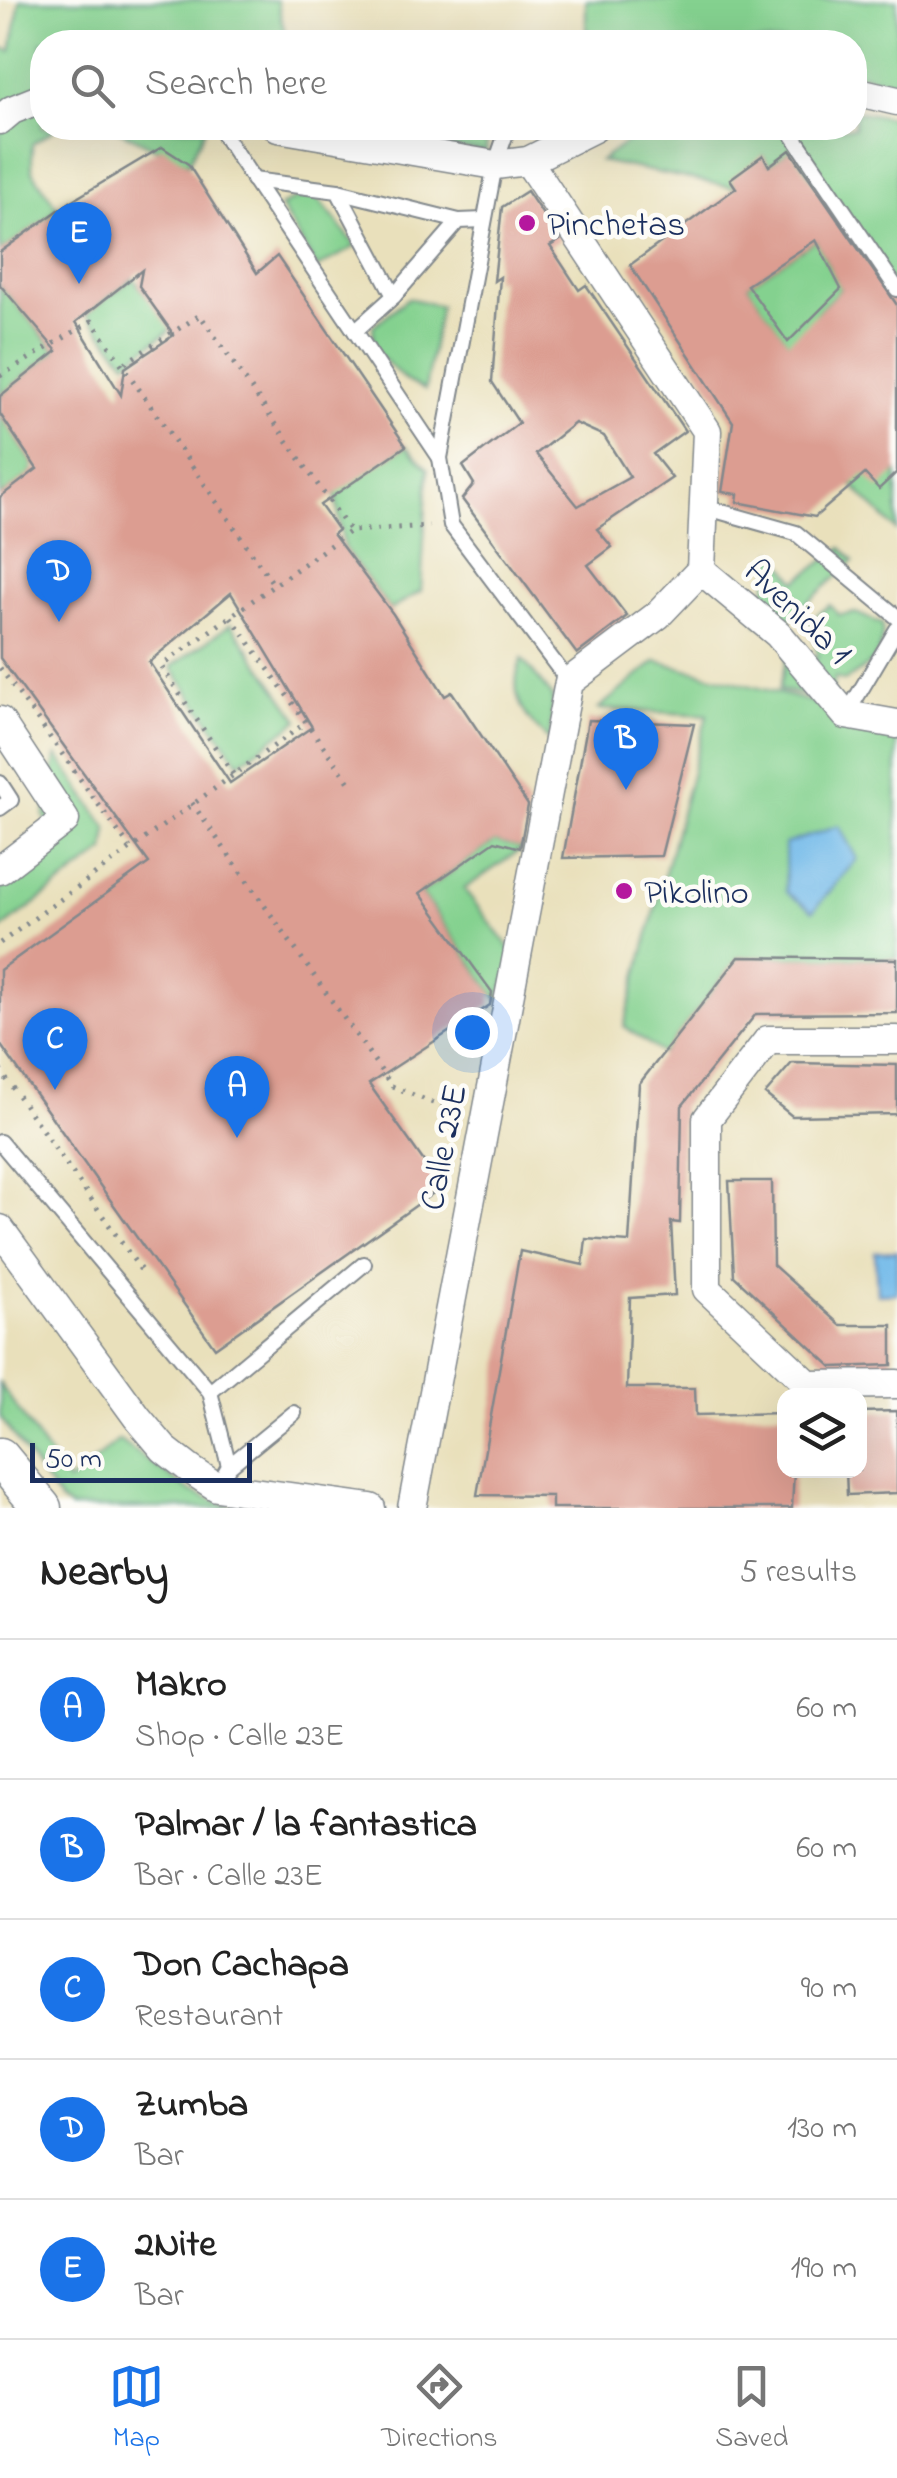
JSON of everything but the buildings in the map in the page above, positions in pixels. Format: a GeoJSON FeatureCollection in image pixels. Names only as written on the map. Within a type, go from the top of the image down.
{"type":"FeatureCollection","features":[{"type":"Feature","properties":{"kind":"main road"},"geometry":{"type":"LineString","coordinates":[[0,1457],[42,1508]]}},
{"type":"Feature","properties":{"kind":"street"},"geometry":{"type":"LineString","coordinates":[[867,93],[897,100]]}},
{"type":"Feature","properties":{"kind":"street"},"geometry":{"type":"LineString","coordinates":[[0,120],[30,103]]}},
{"type":"Feature","properties":{"kind":"street"},"geometry":{"type":"LineString","coordinates":[[350,140],[495,164],[528,161],[570,140]]}},
{"type":"Feature","properties":{"kind":"street"},"geometry":{"type":"LineString","coordinates":[[528,161],[707,431],[702,570],[658,615],[569,682]]}},
{"type":"Feature","properties":{"kind":"street","name":"Avenida 1"},"geometry":{"type":"LineString","coordinates":[[702,570],[778,634],[846,715],[897,724]]}},
{"type":"Feature","properties":{"kind":"street","name":"Calle 23E"},"geometry":{"type":"LineString","coordinates":[[412,1508],[569,682]]}},
{"type":"Feature","properties":{"kind":"street"},"geometry":{"type":"LineString","coordinates":[[0,721],[65,820],[0,870]]}},
{"type":"Feature","properties":{"kind":"street"},"geometry":{"type":"LineString","coordinates":[[897,1040],[768,1040],[707,1119],[706,1194],[706,1289],[809,1385],[897,1384]]}},
{"type":"Feature","properties":{"kind":"street"},"geometry":{"type":"LineString","coordinates":[[0,1229],[136,1417],[164,1449],[223,1477],[371,1508]]}},
{"type":"Feature","properties":{"kind":"lane"},"geometry":{"type":"LineString","coordinates":[[227,140],[440,458]]}},
{"type":"Feature","properties":{"kind":"lane"},"geometry":{"type":"LineString","coordinates":[[504,140],[495,164],[440,458],[452,525],[569,682]]}},
{"type":"Feature","properties":{"kind":"lane"},"geometry":{"type":"LineString","coordinates":[[796,140],[897,288]]}},
{"type":"Feature","properties":{"kind":"lane"},"geometry":{"type":"LineString","coordinates":[[253,180],[338,191],[458,221],[484,220]]}},
{"type":"Feature","properties":{"kind":"lane"},"geometry":{"type":"LineString","coordinates":[[338,191],[394,296]]}},
{"type":"Feature","properties":{"kind":"lane"},"geometry":{"type":"LineString","coordinates":[[355,331],[394,296],[458,221]]}},
{"type":"Feature","properties":{"kind":"lane"},"geometry":{"type":"LineString","coordinates":[[704,507],[796,532],[897,617]]}},
{"type":"Feature","properties":{"kind":"lane"},"geometry":{"type":"LineString","coordinates":[[846,715],[897,629]]}},
{"type":"Feature","properties":{"kind":"lane"},"geometry":{"type":"LineString","coordinates":[[0,783],[11,800],[0,808]]}},
{"type":"Feature","properties":{"kind":"lane"},"geometry":{"type":"LineString","coordinates":[[0,1142],[210,1392],[223,1477]]}},
{"type":"Feature","properties":{"kind":"lane"},"geometry":{"type":"LineString","coordinates":[[210,1392],[364,1264]]}},
{"type":"Feature","properties":{"kind":"lane"},"geometry":{"type":"LineString","coordinates":[[223,1477],[294,1413]]}},
{"type":"Feature","properties":{"kind":"path"},"geometry":{"type":"LineString","coordinates":[[124,364],[200,315],[350,531]]}},
{"type":"Feature","properties":{"kind":"path"},"geometry":{"type":"LineString","coordinates":[[0,376],[92,321],[274,586]]}},
{"type":"Feature","properties":{"kind":"path"},"geometry":{"type":"LineString","coordinates":[[234,774],[160,666],[350,531],[452,525]]}},
{"type":"Feature","properties":{"kind":"path"},"geometry":{"type":"LineString","coordinates":[[231,617],[351,785]]}},
{"type":"Feature","properties":{"kind":"path"},"geometry":{"type":"LineString","coordinates":[[0,668],[130,848]]}},
{"type":"Feature","properties":{"kind":"path"},"geometry":{"type":"LineString","coordinates":[[0,943],[307,722]]}},
{"type":"Feature","properties":{"kind":"path"},"geometry":{"type":"LineString","coordinates":[[192,803],[392,1086],[485,1124]]}},
{"type":"Feature","properties":{"kind":"path"},"geometry":{"type":"LineString","coordinates":[[0,1070],[154,1290]]}},
{"type":"Feature","properties":{"kind":"green space"},"geometry":{"type":"Polygon","coordinates":[[[20,0],[277,0],[284,30],[30,30],[30,99],[0,113],[0,47],[11,51],[20,0]]]}},
{"type":"Feature","properties":{"kind":"green space"},"geometry":{"type":"Polygon","coordinates":[[[586,0],[897,0],[897,83],[867,76],[867,30],[586,30],[586,0]]]}},
{"type":"Feature","properties":{"kind":"green space"},"geometry":{"type":"Polygon","coordinates":[[[30,107],[30,140],[38,140],[32,144],[32,171],[59,210],[0,252],[0,124],[30,107]]]}},
{"type":"Feature","properties":{"kind":"green space"},"geometry":{"type":"Polygon","coordinates":[[[867,113],[897,119],[897,303],[793,149],[769,166],[763,156],[736,188],[600,161],[629,140],[867,140],[867,113]]]}},
{"type":"Feature","properties":{"kind":"green space"},"geometry":{"type":"Polygon","coordinates":[[[139,140],[200,140],[188,164],[139,140]]]}},
{"type":"Feature","properties":{"kind":"green space"},"geometry":{"type":"Polygon","coordinates":[[[394,140],[487,140],[486,152],[394,140]]]}},
{"type":"Feature","properties":{"kind":"green space"},"geometry":{"type":"Polygon","coordinates":[[[312,191],[356,246],[317,268],[280,206],[312,191]]]}},
{"type":"Feature","properties":{"kind":"green space"},"geometry":{"type":"Polygon","coordinates":[[[816,240],[841,289],[817,313],[897,472],[897,531],[852,485],[845,425],[747,285],[816,240]]]}},
{"type":"Feature","properties":{"kind":"green space"},"geometry":{"type":"Polygon","coordinates":[[[133,278],[172,329],[126,362],[86,314],[133,278]]]}},
{"type":"Feature","properties":{"kind":"green space"},"geometry":{"type":"Polygon","coordinates":[[[0,285],[56,351],[0,396],[0,285]]]}},
{"type":"Feature","properties":{"kind":"green space"},"geometry":{"type":"Polygon","coordinates":[[[408,298],[440,306],[425,390],[406,381],[374,350],[373,326],[408,298]]]}},
{"type":"Feature","properties":{"kind":"green space"},"geometry":{"type":"Polygon","coordinates":[[[0,414],[33,463],[31,474],[0,497],[0,414]]]}},
{"type":"Feature","properties":{"kind":"green space"},"geometry":{"type":"Polygon","coordinates":[[[406,446],[428,469],[421,591],[390,610],[344,548],[335,492],[406,446]]]}},
{"type":"Feature","properties":{"kind":"green space"},"geometry":{"type":"Polygon","coordinates":[[[842,548],[854,561],[776,631],[757,623],[774,552],[796,581],[842,548]]]}},
{"type":"Feature","properties":{"kind":"green space"},"geometry":{"type":"Polygon","coordinates":[[[830,605],[839,615],[856,613],[882,624],[881,644],[874,659],[844,681],[835,678],[830,699],[779,690],[788,653],[818,657],[810,621],[830,605]]]}},
{"type":"Feature","properties":{"kind":"green space"},"geometry":{"type":"Polygon","coordinates":[[[231,624],[299,720],[239,763],[171,667],[231,624]]]}},
{"type":"Feature","properties":{"kind":"green space"},"geometry":{"type":"Polygon","coordinates":[[[522,659],[553,697],[550,741],[520,704],[516,683],[522,659]]]}},
{"type":"Feature","properties":{"kind":"green space"},"geometry":{"type":"Polygon","coordinates":[[[656,661],[897,724],[897,959],[739,957],[663,1054],[624,1026],[707,715],[598,709],[656,661]]]}},
{"type":"Feature","properties":{"kind":"green space"},"geometry":{"type":"Polygon","coordinates":[[[57,755],[108,829],[105,851],[0,930],[0,880],[56,837],[44,816],[57,755]]]}},
{"type":"Feature","properties":{"kind":"green space"},"geometry":{"type":"Polygon","coordinates":[[[495,841],[523,848],[464,889],[516,956],[498,1000],[421,893],[495,841]]]}},
{"type":"Feature","properties":{"kind":"green space"},"geometry":{"type":"Polygon","coordinates":[[[0,1384],[68,1482],[119,1440],[191,1492],[235,1508],[70,1508],[60,1501],[0,1417],[0,1384]]]}},
{"type":"Feature","properties":{"kind":"water"},"geometry":{"type":"Polygon","coordinates":[[[839,826],[857,859],[813,911],[786,892],[785,844],[839,826]]]}},
{"type":"Feature","properties":{"kind":"water"},"geometry":{"type":"Polygon","coordinates":[[[897,1251],[897,1293],[877,1294],[875,1252],[897,1251]]]}},
{"type":"Feature","properties":{"kind":"place","name":"Pinchetas"},"geometry":{"type":"Point","coordinates":[527,223]}},
{"type":"Feature","properties":{"kind":"place","name":"2Nite"},"geometry":{"type":"Point","coordinates":[79,284]}},
{"type":"Feature","properties":{"kind":"place","name":"Zumba"},"geometry":{"type":"Point","coordinates":[59,622]}},
{"type":"Feature","properties":{"kind":"place","name":"Palmar / la fantastica"},"geometry":{"type":"Point","coordinates":[626,790]}},
{"type":"Feature","properties":{"kind":"place","name":"Pikolino"},"geometry":{"type":"Point","coordinates":[624,891]}},
{"type":"Feature","properties":{"kind":"place","name":"Don Cachapa"},"geometry":{"type":"Point","coordinates":[55,1090]}},
{"type":"Feature","properties":{"kind":"place","name":"Makro"},"geometry":{"type":"Point","coordinates":[237,1138]}}]}
